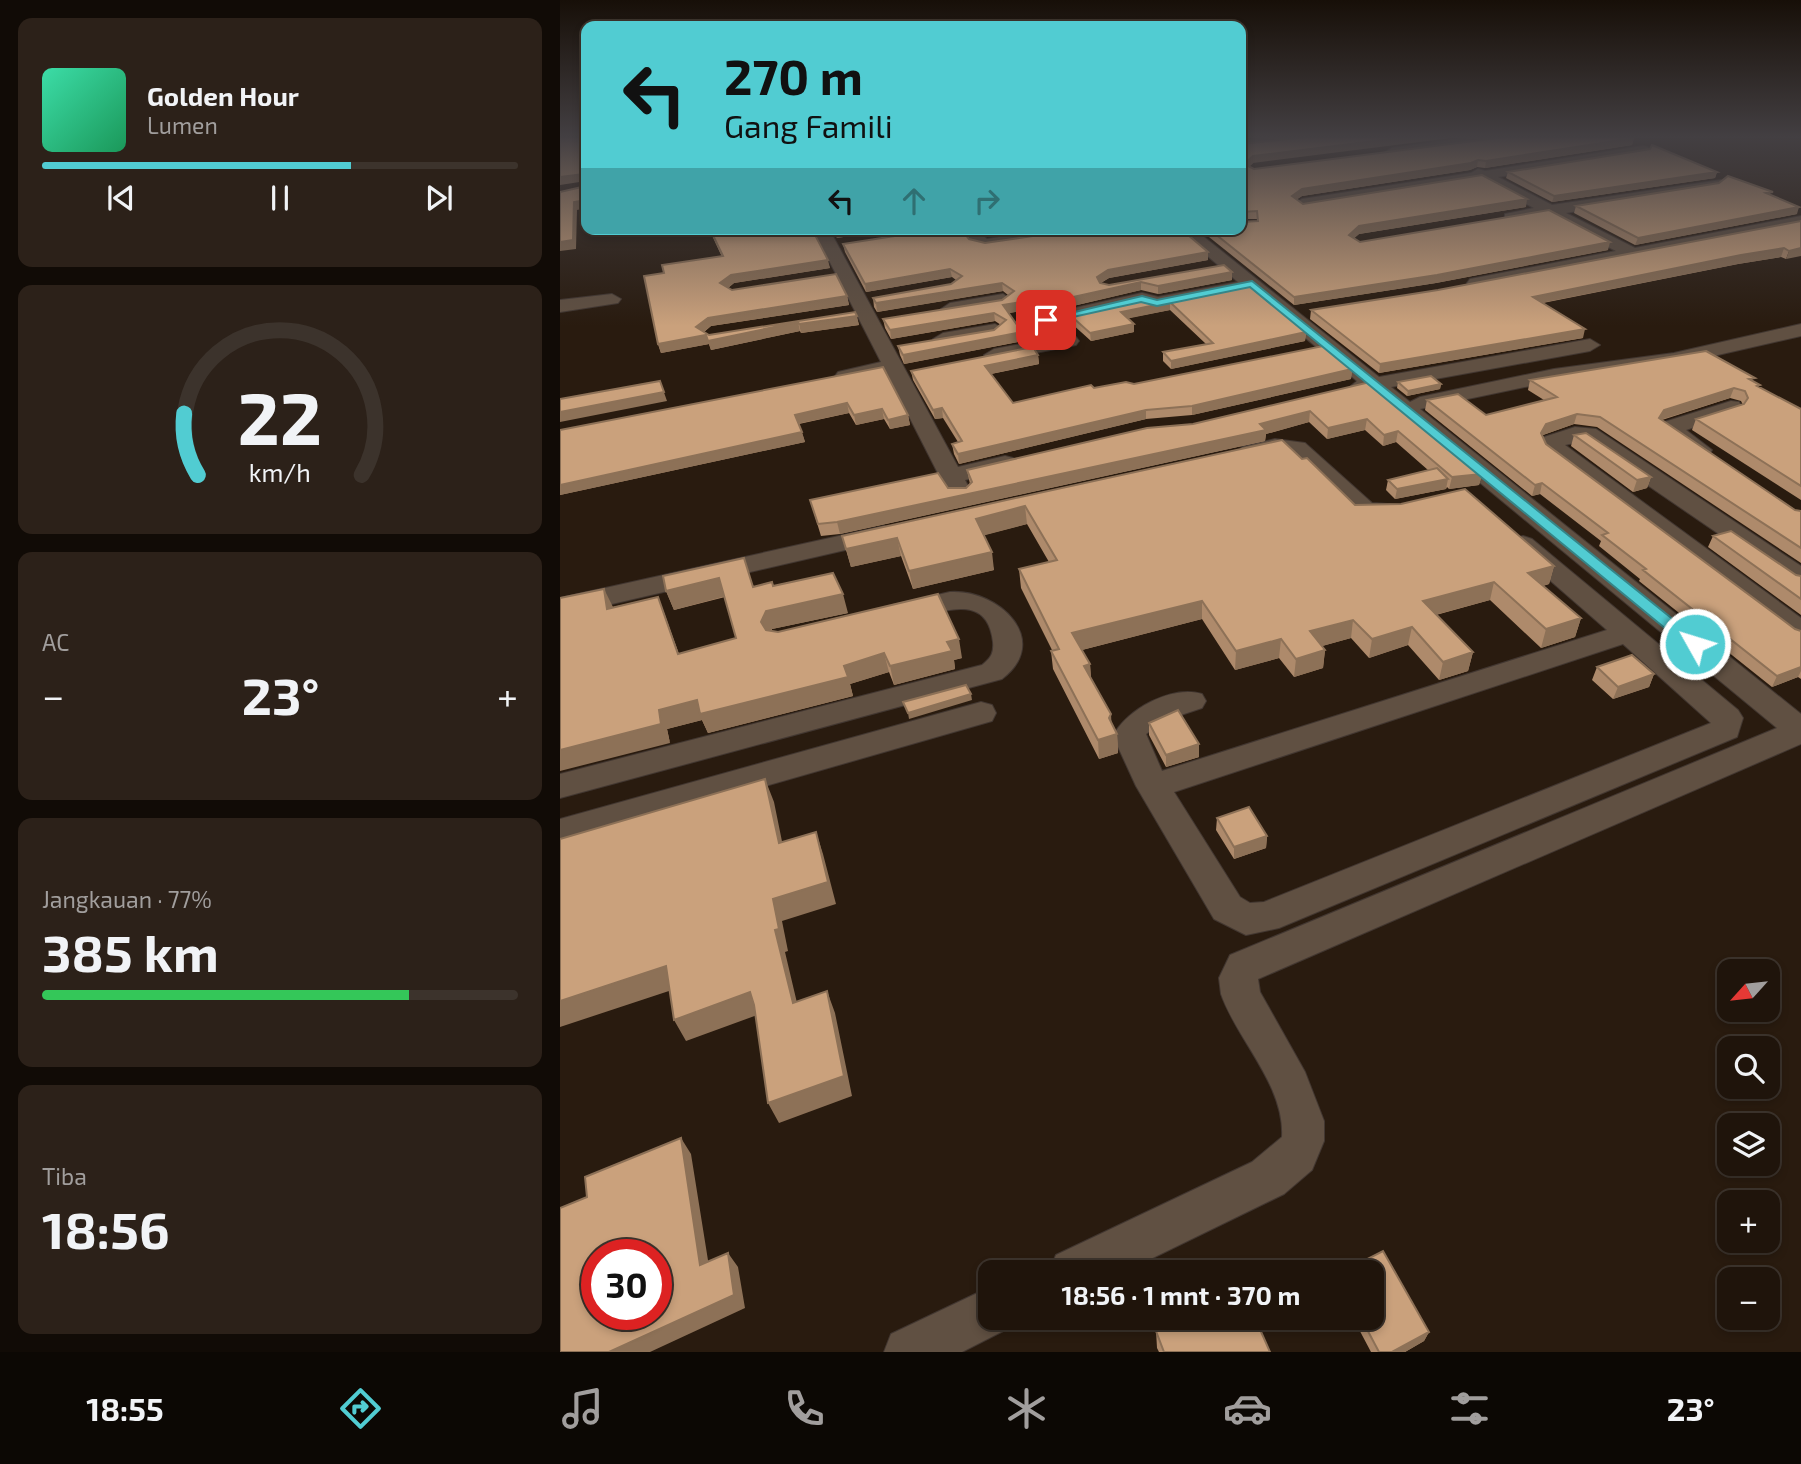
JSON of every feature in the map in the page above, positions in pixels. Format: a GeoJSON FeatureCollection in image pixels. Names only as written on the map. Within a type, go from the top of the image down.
{"type":"FeatureCollection","features":[{"type":"Feature","properties":{"kind":"street"},"geometry":{"type":"LineString","coordinates":[[1302,204],[1326,200]]}},
{"type":"Feature","properties":{"kind":"street"},"geometry":{"type":"LineString","coordinates":[[1530,200],[1630,252]]}},
{"type":"Feature","properties":{"kind":"street"},"geometry":{"type":"LineString","coordinates":[[1495,220],[1611,200]]}},
{"type":"Feature","properties":{"kind":"street"},"geometry":{"type":"LineString","coordinates":[[1462,286],[1801,221]]}},
{"type":"Feature","properties":{"kind":"street"},"geometry":{"type":"LineString","coordinates":[[972,235],[978,242],[986,244],[1045,235]]}},
{"type":"Feature","properties":{"kind":"street"},"geometry":{"type":"LineString","coordinates":[[1098,1260],[1268,1178],[1285,1168],[1297,1153],[1304,1136],[1303,1113],[1242,998],[1238,973],[1244,967],[1801,731],[1228,265],[1199,235]]}},
{"type":"Feature","properties":{"kind":"street"},"geometry":{"type":"LineString","coordinates":[[831,241],[838,275],[861,308],[963,500]]}},
{"type":"Feature","properties":{"kind":"street"},"geometry":{"type":"LineString","coordinates":[[1201,270],[1228,265]]}},
{"type":"Feature","properties":{"kind":"street"},"geometry":{"type":"LineString","coordinates":[[1046,320],[1142,299],[1157,303],[1252,284]]}},
{"type":"Feature","properties":{"kind":"street"},"geometry":{"type":"LineString","coordinates":[[560,306],[612,299]]}},
{"type":"Feature","properties":{"kind":"street"},"geometry":{"type":"LineString","coordinates":[[937,311],[1003,300]]}},
{"type":"Feature","properties":{"kind":"street"},"geometry":{"type":"LineString","coordinates":[[1289,314],[1316,310]]}},
{"type":"Feature","properties":{"kind":"street"},"geometry":{"type":"LineString","coordinates":[[891,363],[915,343],[995,330]]}},
{"type":"Feature","properties":{"kind":"street"},"geometry":{"type":"LineString","coordinates":[[1402,407],[1555,374],[1674,359],[1801,330]]}},
{"type":"Feature","properties":{"kind":"street"},"geometry":{"type":"LineString","coordinates":[[976,359],[1069,341]]}},
{"type":"Feature","properties":{"kind":"street"},"geometry":{"type":"LineString","coordinates":[[1301,350],[1326,345]]}},
{"type":"Feature","properties":{"kind":"street"},"geometry":{"type":"LineString","coordinates":[[1334,392],[1590,345]]}},
{"type":"Feature","properties":{"kind":"street"},"geometry":{"type":"LineString","coordinates":[[826,379],[891,363],[923,369]]}},
{"type":"Feature","properties":{"kind":"street"},"geometry":{"type":"LineString","coordinates":[[1717,460],[1669,428],[1731,407]]}},
{"type":"Feature","properties":{"kind":"street"},"geometry":{"type":"LineString","coordinates":[[1801,578],[1588,434],[1575,434],[1552,442],[1553,447],[1801,632]]}},
{"type":"Feature","properties":{"kind":"street"},"geometry":{"type":"LineString","coordinates":[[1221,458],[1275,446],[1297,448],[1366,511],[1381,513],[1417,506]]}},
{"type":"Feature","properties":{"kind":"street"},"geometry":{"type":"LineString","coordinates":[[951,476],[1029,457]]}},
{"type":"Feature","properties":{"kind":"street"},"geometry":{"type":"LineString","coordinates":[[1191,702],[1146,717],[1131,729],[1129,736],[1153,786],[1227,908],[1246,919],[1266,917],[1726,729],[1727,718],[1501,526]]}},
{"type":"Feature","properties":{"kind":"street"},"geometry":{"type":"LineString","coordinates":[[560,607],[911,528]]}},
{"type":"Feature","properties":{"kind":"street"},"geometry":{"type":"LineString","coordinates":[[560,786],[992,672],[999,668],[1007,656],[1008,647],[1002,621],[979,603],[946,601],[878,617]]}},
{"type":"Feature","properties":{"kind":"street"},"geometry":{"type":"LineString","coordinates":[[1153,786],[1628,633]]}},
{"type":"Feature","properties":{"kind":"street"},"geometry":{"type":"LineString","coordinates":[[560,832],[981,713]]}},
{"type":"Feature","properties":{"kind":"street"},"geometry":{"type":"LineString","coordinates":[[909,1352],[978,1318]]}},
{"type":"Feature","properties":{"kind":"building"},"geometry":{"type":"Polygon","coordinates":[[[560,200],[581,200],[574,202],[573,240],[560,242],[560,200]]]}},
{"type":"Feature","properties":{"kind":"building"},"geometry":{"type":"Polygon","coordinates":[[[1246,200],[1298,200],[1303,204],[1327,200],[1520,200],[1359,226],[1349,235],[1360,242],[1549,210],[1610,242],[1437,275],[1294,297],[1216,235],[1246,235],[1246,222],[1258,221],[1257,211],[1246,212],[1246,200]]]}},
{"type":"Feature","properties":{"kind":"building"},"geometry":{"type":"Polygon","coordinates":[[[1613,200],[1783,200],[1799,207],[1638,238],[1576,206],[1613,200]]]}},
{"type":"Feature","properties":{"kind":"building"},"geometry":{"type":"Polygon","coordinates":[[[1801,221],[1801,248],[1741,255],[1533,297],[1585,329],[1380,364],[1311,310],[1438,290],[1801,221]]]}},
{"type":"Feature","properties":{"kind":"building"},"geometry":{"type":"Polygon","coordinates":[[[713,235],[815,235],[828,260],[731,275],[720,283],[732,290],[836,274],[847,296],[708,318],[696,327],[709,335],[855,312],[857,316],[798,322],[708,341],[706,335],[658,344],[644,276],[664,273],[662,265],[723,256],[713,235]]]}},
{"type":"Feature","properties":{"kind":"building"},"geometry":{"type":"Polygon","coordinates":[[[901,235],[966,235],[969,239],[985,243],[1039,235],[1188,235],[1208,252],[1108,270],[1097,277],[1100,283],[1109,285],[1224,265],[1232,272],[1158,286],[1141,282],[1055,301],[1051,297],[1003,305],[1022,332],[903,355],[898,346],[994,330],[1006,320],[994,313],[890,330],[883,319],[1002,300],[1014,291],[1002,283],[876,303],[873,298],[951,284],[962,276],[950,269],[865,284],[843,244],[901,235]]]}},
{"type":"Feature","properties":{"kind":"building"},"geometry":{"type":"Polygon","coordinates":[[[1248,285],[1306,332],[1171,361],[1163,352],[1213,343],[1170,302],[1121,312],[1134,324],[1090,333],[1070,315],[1141,299],[1157,304],[1248,285]]]}},
{"type":"Feature","properties":{"kind":"building"},"geometry":{"type":"Polygon","coordinates":[[[1323,346],[1352,369],[1192,406],[1146,410],[958,454],[952,444],[962,441],[942,408],[933,410],[911,371],[1033,347],[1038,355],[985,366],[1013,403],[1091,385],[1094,388],[1126,382],[1134,384],[1323,346]]]}},
{"type":"Feature","properties":{"kind":"building"},"geometry":{"type":"Polygon","coordinates":[[[1706,351],[1755,378],[1749,379],[1760,385],[1757,386],[1801,409],[1801,486],[1696,419],[1744,404],[1748,398],[1745,391],[1734,388],[1664,410],[1659,418],[1795,510],[1801,511],[1801,548],[1600,417],[1577,414],[1546,424],[1541,433],[1546,444],[1801,631],[1801,667],[1777,676],[1602,535],[1608,533],[1542,483],[1535,485],[1427,400],[1458,394],[1486,415],[1557,397],[1530,380],[1706,351]]]}},
{"type":"Feature","properties":{"kind":"building"},"geometry":{"type":"Polygon","coordinates":[[[883,367],[908,415],[888,420],[882,409],[854,415],[847,403],[795,415],[802,432],[560,485],[560,430],[883,367]]]}},
{"type":"Feature","properties":{"kind":"building"},"geometry":{"type":"Polygon","coordinates":[[[1431,376],[1441,384],[1408,391],[1398,382],[1431,376]]]}},
{"type":"Feature","properties":{"kind":"building"},"geometry":{"type":"Polygon","coordinates":[[[660,381],[664,392],[560,412],[560,399],[660,381]]]}},
{"type":"Feature","properties":{"kind":"building"},"geometry":{"type":"Polygon","coordinates":[[[1370,382],[1482,474],[1452,477],[1398,431],[1384,435],[1367,419],[1328,428],[1310,411],[1260,424],[1266,430],[837,522],[818,524],[810,500],[938,473],[948,488],[966,488],[972,482],[967,470],[1147,428],[1193,424],[1370,382]]]}},
{"type":"Feature","properties":{"kind":"building"},"geometry":{"type":"Polygon","coordinates":[[[1586,433],[1651,477],[1637,480],[1574,435],[1586,433]]]}},
{"type":"Feature","properties":{"kind":"building"},"geometry":{"type":"Polygon","coordinates":[[[1282,440],[1302,459],[1307,458],[1355,505],[1401,504],[1465,489],[1554,566],[1528,573],[1581,618],[1546,629],[1494,582],[1423,601],[1473,652],[1443,662],[1412,627],[1372,639],[1353,620],[1310,631],[1325,650],[1296,659],[1281,639],[1236,651],[1202,601],[1072,633],[1090,664],[1084,666],[1111,714],[1109,718],[1117,734],[1098,740],[1051,651],[1059,649],[1019,569],[1057,560],[1025,506],[976,519],[992,552],[909,571],[897,538],[846,549],[842,536],[1282,440]]]}},
{"type":"Feature","properties":{"kind":"building"},"geometry":{"type":"Polygon","coordinates":[[[1437,468],[1448,479],[1397,489],[1388,480],[1437,468]]]}},
{"type":"Feature","properties":{"kind":"building"},"geometry":{"type":"Polygon","coordinates":[[[1731,531],[1801,576],[1801,599],[1713,536],[1731,531]]]}},
{"type":"Feature","properties":{"kind":"building"},"geometry":{"type":"Polygon","coordinates":[[[744,558],[753,587],[772,582],[773,586],[833,573],[843,594],[766,611],[761,622],[766,630],[778,632],[938,594],[959,639],[947,642],[952,651],[890,666],[884,653],[844,666],[848,677],[700,714],[697,700],[659,710],[661,724],[560,750],[560,598],[604,589],[607,609],[658,597],[678,654],[736,638],[719,578],[666,591],[663,576],[744,558]]]}},
{"type":"Feature","properties":{"kind":"building"},"geometry":{"type":"Polygon","coordinates":[[[1632,655],[1654,674],[1618,687],[1597,667],[1632,655]]]}},
{"type":"Feature","properties":{"kind":"building"},"geometry":{"type":"Polygon","coordinates":[[[966,685],[971,694],[908,713],[903,702],[966,685]]]}},
{"type":"Feature","properties":{"kind":"building"},"geometry":{"type":"Polygon","coordinates":[[[1178,710],[1199,744],[1166,755],[1149,723],[1178,710]]]}},
{"type":"Feature","properties":{"kind":"building"},"geometry":{"type":"Polygon","coordinates":[[[765,779],[779,843],[816,832],[828,882],[773,899],[779,929],[775,930],[793,1003],[827,991],[844,1076],[768,1103],[750,992],[674,1020],[666,966],[560,1001],[560,839],[765,779]]]}},
{"type":"Feature","properties":{"kind":"building"},"geometry":{"type":"Polygon","coordinates":[[[1249,807],[1267,836],[1234,847],[1217,818],[1249,807]]]}},
{"type":"Feature","properties":{"kind":"building"},"geometry":{"type":"Polygon","coordinates":[[[681,1138],[700,1265],[728,1253],[734,1295],[672,1323],[672,1239],[581,1239],[581,1330],[657,1330],[609,1352],[560,1352],[560,1208],[587,1197],[585,1177],[681,1138]]]}},
{"type":"Feature","properties":{"kind":"building"},"geometry":{"type":"Polygon","coordinates":[[[1383,1251],[1429,1332],[1392,1352],[1379,1352],[1367,1330],[1384,1330],[1384,1260],[1365,1260],[1383,1251]]]}},
{"type":"Feature","properties":{"kind":"building"},"geometry":{"type":"Polygon","coordinates":[[[1260,1330],[1270,1352],[1164,1352],[1156,1331],[1260,1330]]]}},
{"type":"Feature","properties":{"kind":"route"},"geometry":{"type":"LineString","coordinates":[[1046,320],[1142,299],[1157,303],[1252,284],[1695,644]]}}]}
